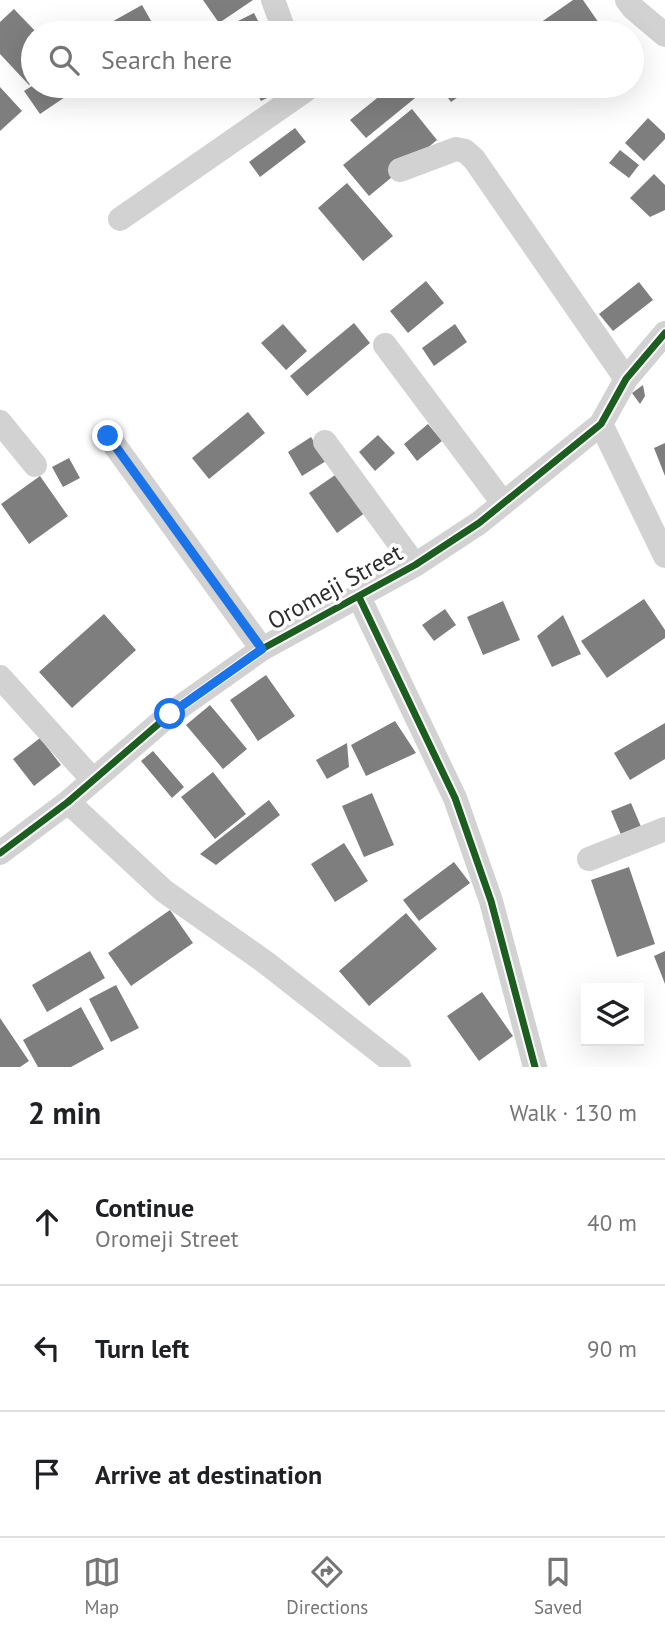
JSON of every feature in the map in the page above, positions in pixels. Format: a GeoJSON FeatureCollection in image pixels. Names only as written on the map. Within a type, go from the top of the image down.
{"type":"FeatureCollection","features":[{"type":"Feature","properties":{"kind":"street"},"geometry":{"type":"LineString","coordinates":[[273,0],[281,21]]}},
{"type":"Feature","properties":{"kind":"street"},"geometry":{"type":"LineString","coordinates":[[627,0],[665,35]]}},
{"type":"Feature","properties":{"kind":"street"},"geometry":{"type":"LineString","coordinates":[[120,219],[294,98]]}},
{"type":"Feature","properties":{"kind":"street"},"geometry":{"type":"LineString","coordinates":[[400,170],[456,149],[465,151],[474,159],[626,379]]}},
{"type":"Feature","properties":{"kind":"street","name":"Oromeji Street"},"geometry":{"type":"LineString","coordinates":[[0,853],[68,802],[170,714],[262,649],[359,597],[462,535],[601,424],[626,379],[665,333]]}},
{"type":"Feature","properties":{"kind":"street"},"geometry":{"type":"LineString","coordinates":[[385,345],[503,502]]}},
{"type":"Feature","properties":{"kind":"street"},"geometry":{"type":"LineString","coordinates":[[0,422],[35,465]]}},
{"type":"Feature","properties":{"kind":"street"},"geometry":{"type":"LineString","coordinates":[[601,424],[665,556]]}},
{"type":"Feature","properties":{"kind":"street"},"geometry":{"type":"LineString","coordinates":[[108,436],[262,649]]}},
{"type":"Feature","properties":{"kind":"street"},"geometry":{"type":"LineString","coordinates":[[325,442],[415,565]]}},
{"type":"Feature","properties":{"kind":"street"},"geometry":{"type":"LineString","coordinates":[[359,597],[455,798],[491,901],[535,1067]]}},
{"type":"Feature","properties":{"kind":"street"},"geometry":{"type":"LineString","coordinates":[[0,677],[93,780]]}},
{"type":"Feature","properties":{"kind":"street"},"geometry":{"type":"LineString","coordinates":[[68,802],[164,891],[265,962],[399,1067]]}},
{"type":"Feature","properties":{"kind":"street"},"geometry":{"type":"LineString","coordinates":[[589,859],[665,829]]}},
{"type":"Feature","properties":{"kind":"building"},"geometry":{"type":"Polygon","coordinates":[[[203,0],[253,0],[222,21],[218,21],[203,0]]]}},
{"type":"Feature","properties":{"kind":"building"},"geometry":{"type":"Polygon","coordinates":[[[573,0],[583,0],[598,21],[543,21],[573,0]]]}},
{"type":"Feature","properties":{"kind":"building"},"geometry":{"type":"Polygon","coordinates":[[[142,5],[151,21],[113,21],[142,5]]]}},
{"type":"Feature","properties":{"kind":"building"},"geometry":{"type":"Polygon","coordinates":[[[14,9],[26,21],[21,21],[21,76],[0,54],[0,22],[14,9]]]}},
{"type":"Feature","properties":{"kind":"building"},"geometry":{"type":"Polygon","coordinates":[[[254,13],[258,21],[238,21],[254,13]]]}},
{"type":"Feature","properties":{"kind":"building"},"geometry":{"type":"Polygon","coordinates":[[[0,87],[22,111],[0,131],[0,87]]]}},
{"type":"Feature","properties":{"kind":"building"},"geometry":{"type":"Polygon","coordinates":[[[29,98],[64,98],[40,114],[29,98]]]}},
{"type":"Feature","properties":{"kind":"building"},"geometry":{"type":"Polygon","coordinates":[[[377,98],[415,98],[366,138],[350,120],[377,98]]]}},
{"type":"Feature","properties":{"kind":"building"},"geometry":{"type":"Polygon","coordinates":[[[412,109],[437,140],[369,196],[343,165],[412,109]]]}},
{"type":"Feature","properties":{"kind":"building"},"geometry":{"type":"Polygon","coordinates":[[[648,118],[665,134],[665,139],[644,161],[625,143],[648,118]]]}},
{"type":"Feature","properties":{"kind":"building"},"geometry":{"type":"Polygon","coordinates":[[[295,128],[306,142],[260,177],[249,162],[295,128]]]}},
{"type":"Feature","properties":{"kind":"building"},"geometry":{"type":"Polygon","coordinates":[[[620,150],[639,165],[629,178],[609,163],[620,150]]]}},
{"type":"Feature","properties":{"kind":"building"},"geometry":{"type":"Polygon","coordinates":[[[654,174],[665,185],[665,210],[650,217],[630,198],[654,174]]]}},
{"type":"Feature","properties":{"kind":"building"},"geometry":{"type":"Polygon","coordinates":[[[347,183],[393,236],[363,261],[318,208],[347,183]]]}},
{"type":"Feature","properties":{"kind":"building"},"geometry":{"type":"Polygon","coordinates":[[[426,281],[444,303],[408,333],[390,311],[426,281]]]}},
{"type":"Feature","properties":{"kind":"building"},"geometry":{"type":"Polygon","coordinates":[[[639,282],[653,300],[613,331],[599,314],[639,282]]]}},
{"type":"Feature","properties":{"kind":"building"},"geometry":{"type":"Polygon","coordinates":[[[354,323],[370,343],[307,396],[290,376],[354,323]]]}},
{"type":"Feature","properties":{"kind":"building"},"geometry":{"type":"Polygon","coordinates":[[[283,324],[307,351],[286,370],[261,343],[283,324]]]}},
{"type":"Feature","properties":{"kind":"building"},"geometry":{"type":"Polygon","coordinates":[[[455,324],[467,342],[434,366],[422,348],[455,324]]]}},
{"type":"Feature","properties":{"kind":"building"},"geometry":{"type":"Polygon","coordinates":[[[643,385],[645,396],[640,404],[632,393],[643,385]]]}},
{"type":"Feature","properties":{"kind":"building"},"geometry":{"type":"Polygon","coordinates":[[[248,412],[265,433],[209,479],[192,458],[248,412]]]}},
{"type":"Feature","properties":{"kind":"building"},"geometry":{"type":"Polygon","coordinates":[[[428,424],[442,441],[417,461],[404,444],[428,424]]]}},
{"type":"Feature","properties":{"kind":"building"},"geometry":{"type":"Polygon","coordinates":[[[378,435],[395,453],[375,471],[359,452],[378,435]]]}},
{"type":"Feature","properties":{"kind":"building"},"geometry":{"type":"Polygon","coordinates":[[[311,437],[326,461],[302,476],[288,452],[311,437]]]}},
{"type":"Feature","properties":{"kind":"building"},"geometry":{"type":"Polygon","coordinates":[[[665,443],[665,476],[654,448],[665,443]]]}},
{"type":"Feature","properties":{"kind":"building"},"geometry":{"type":"Polygon","coordinates":[[[69,458],[80,478],[63,487],[52,467],[69,458]]]}},
{"type":"Feature","properties":{"kind":"building"},"geometry":{"type":"Polygon","coordinates":[[[341,471],[369,510],[337,533],[309,493],[341,471]]]}},
{"type":"Feature","properties":{"kind":"building"},"geometry":{"type":"Polygon","coordinates":[[[40,476],[68,516],[29,544],[1,504],[40,476]]]}},
{"type":"Feature","properties":{"kind":"building"},"geometry":{"type":"Polygon","coordinates":[[[644,599],[665,630],[665,638],[607,678],[581,641],[644,599]]]}},
{"type":"Feature","properties":{"kind":"building"},"geometry":{"type":"Polygon","coordinates":[[[503,601],[520,640],[483,655],[467,617],[503,601]]]}},
{"type":"Feature","properties":{"kind":"building"},"geometry":{"type":"Polygon","coordinates":[[[445,609],[456,625],[434,641],[422,625],[445,609]]]}},
{"type":"Feature","properties":{"kind":"building"},"geometry":{"type":"Polygon","coordinates":[[[104,614],[136,650],[72,708],[39,672],[104,614]]]}},
{"type":"Feature","properties":{"kind":"building"},"geometry":{"type":"Polygon","coordinates":[[[563,615],[581,654],[552,667],[537,636],[563,615]]]}},
{"type":"Feature","properties":{"kind":"building"},"geometry":{"type":"Polygon","coordinates":[[[266,675],[295,716],[258,741],[230,700],[266,675]]]}},
{"type":"Feature","properties":{"kind":"building"},"geometry":{"type":"Polygon","coordinates":[[[210,705],[247,749],[223,769],[186,725],[210,705]]]}},
{"type":"Feature","properties":{"kind":"building"},"geometry":{"type":"Polygon","coordinates":[[[395,721],[416,753],[366,776],[351,745],[395,721]]]}},
{"type":"Feature","properties":{"kind":"building"},"geometry":{"type":"Polygon","coordinates":[[[665,723],[665,759],[630,780],[614,753],[665,723]]]}},
{"type":"Feature","properties":{"kind":"building"},"geometry":{"type":"Polygon","coordinates":[[[40,738],[61,765],[34,786],[13,759],[40,738]]]}},
{"type":"Feature","properties":{"kind":"building"},"geometry":{"type":"Polygon","coordinates":[[[347,743],[349,767],[327,779],[316,760],[347,743]]]}},
{"type":"Feature","properties":{"kind":"building"},"geometry":{"type":"Polygon","coordinates":[[[153,751],[184,787],[172,798],[141,761],[153,751]]]}},
{"type":"Feature","properties":{"kind":"building"},"geometry":{"type":"Polygon","coordinates":[[[213,772],[246,814],[215,839],[181,797],[213,772]]]}},
{"type":"Feature","properties":{"kind":"building"},"geometry":{"type":"Polygon","coordinates":[[[372,793],[394,845],[364,857],[342,806],[372,793]]]}},
{"type":"Feature","properties":{"kind":"building"},"geometry":{"type":"Polygon","coordinates":[[[269,800],[280,815],[216,865],[200,854],[269,800]]]}},
{"type":"Feature","properties":{"kind":"building"},"geometry":{"type":"Polygon","coordinates":[[[631,803],[642,829],[622,837],[611,811],[631,803]]]}},
{"type":"Feature","properties":{"kind":"building"},"geometry":{"type":"Polygon","coordinates":[[[344,843],[368,881],[335,902],[311,864],[344,843]]]}},
{"type":"Feature","properties":{"kind":"building"},"geometry":{"type":"Polygon","coordinates":[[[454,862],[470,883],[419,921],[403,900],[454,862]]]}},
{"type":"Feature","properties":{"kind":"building"},"geometry":{"type":"Polygon","coordinates":[[[629,867],[655,944],[617,957],[591,880],[629,867]]]}},
{"type":"Feature","properties":{"kind":"building"},"geometry":{"type":"Polygon","coordinates":[[[170,910],[193,943],[131,986],[108,953],[170,910]]]}},
{"type":"Feature","properties":{"kind":"building"},"geometry":{"type":"Polygon","coordinates":[[[406,913],[437,949],[369,1006],[339,971],[406,913]]]}},
{"type":"Feature","properties":{"kind":"building"},"geometry":{"type":"Polygon","coordinates":[[[90,951],[105,978],[47,1012],[32,985],[90,951]]]}},
{"type":"Feature","properties":{"kind":"building"},"geometry":{"type":"Polygon","coordinates":[[[665,951],[665,984],[654,956],[665,951]]]}},
{"type":"Feature","properties":{"kind":"building"},"geometry":{"type":"Polygon","coordinates":[[[116,985],[139,1028],[111,1042],[89,999],[116,985]]]}},
{"type":"Feature","properties":{"kind":"building"},"geometry":{"type":"Polygon","coordinates":[[[482,992],[513,1036],[479,1061],[447,1016],[482,992]]]}},
{"type":"Feature","properties":{"kind":"building"},"geometry":{"type":"Polygon","coordinates":[[[81,1007],[104,1049],[71,1067],[38,1067],[23,1040],[81,1007]]]}},
{"type":"Feature","properties":{"kind":"building"},"geometry":{"type":"Polygon","coordinates":[[[0,1018],[29,1061],[20,1067],[0,1067],[0,1018]]]}},
{"type":"Feature","properties":{"kind":"cycle path"},"geometry":{"type":"LineString","coordinates":[[0,853],[68,802],[170,714],[262,649],[415,565],[479,523],[601,424],[626,379],[665,333]]}},
{"type":"Feature","properties":{"kind":"cycle path"},"geometry":{"type":"LineString","coordinates":[[359,597],[455,798],[491,901],[535,1067]]}},
{"type":"Feature","properties":{"kind":"route"},"geometry":{"type":"LineString","coordinates":[[108,436],[262,649],[170,714]]}}]}
